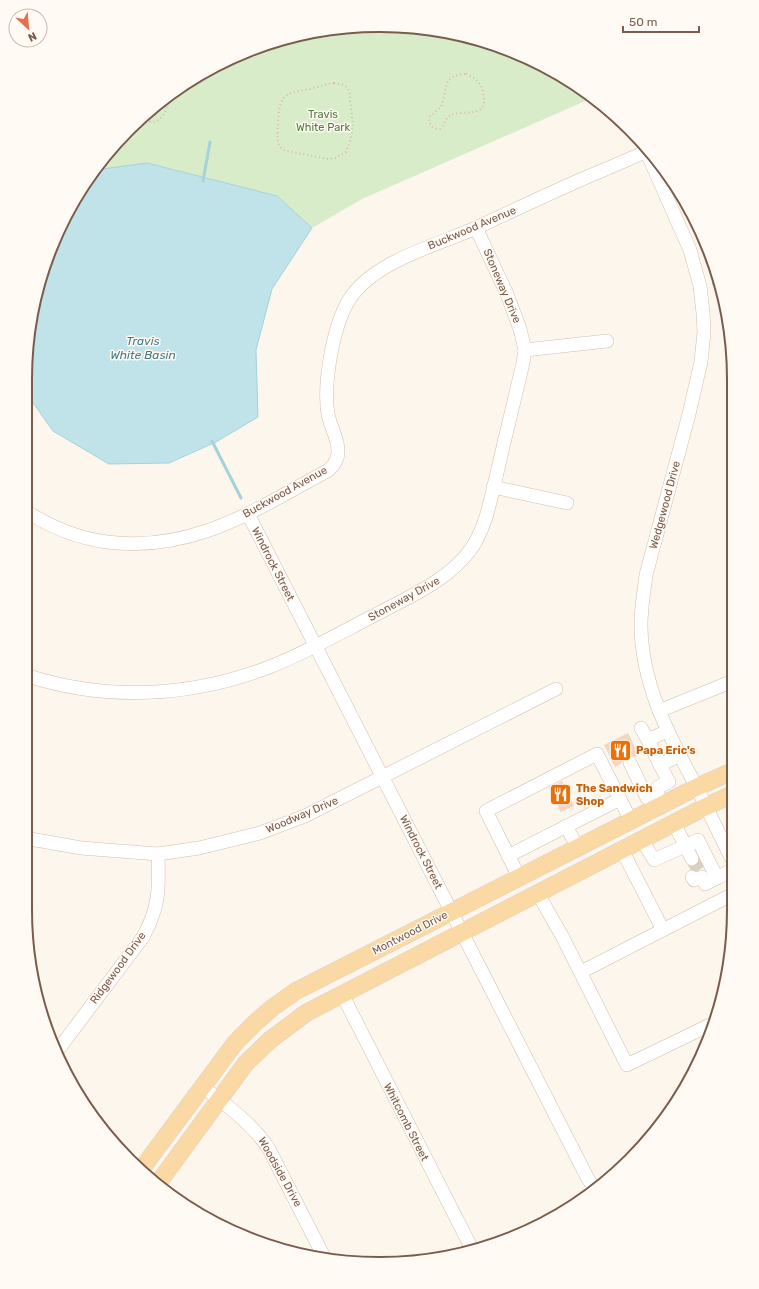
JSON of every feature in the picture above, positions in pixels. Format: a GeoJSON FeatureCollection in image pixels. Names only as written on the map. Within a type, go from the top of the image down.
{"type":"FeatureCollection","features":[{"type":"Feature","properties":{"kind":"main road","name":"Montwood Drive"},"geometry":{"type":"LineString","coordinates":[[144,1165],[235,1043],[272,1008],[296,992],[632,821],[650,804],[696,788],[727,774]]}},
{"type":"Feature","properties":{"kind":"main road","name":"Montwood Drive"},"geometry":{"type":"LineString","coordinates":[[161,1179],[220,1101],[246,1063],[270,1040],[306,1013],[727,797]]}},
{"type":"Feature","properties":{"kind":"main road"},"geometry":{"type":"LineString","coordinates":[[571,851],[575,874]]}},
{"type":"Feature","properties":{"kind":"street","name":"Buckwood Avenue"},"geometry":{"type":"LineString","coordinates":[[32,515],[51,526],[98,541],[125,544],[160,543],[182,539],[208,531],[248,514],[329,470],[336,460],[338,450],[328,416],[326,398],[327,380],[339,321],[356,289],[380,270],[434,244],[476,228],[641,150]]}},
{"type":"Feature","properties":{"kind":"street","name":"Wedgewood Drive"},"geometry":{"type":"LineString","coordinates":[[654,167],[690,250],[710,284],[704,313],[701,362],[689,414],[646,575],[642,600],[641,625],[644,654],[647,675],[667,731],[705,807],[727,845]]}},
{"type":"Feature","properties":{"kind":"street","name":"Stoneway Drive"},"geometry":{"type":"LineString","coordinates":[[32,677],[56,684],[92,690],[128,693],[186,690],[208,686],[244,676],[274,665],[315,646],[432,585],[451,572],[465,557],[478,538],[485,522],[525,350],[520,329],[512,308],[476,228]]}},
{"type":"Feature","properties":{"kind":"street"},"geometry":{"type":"LineString","coordinates":[[525,350],[606,341]]}},
{"type":"Feature","properties":{"kind":"street"},"geometry":{"type":"LineString","coordinates":[[493,487],[567,503]]}},
{"type":"Feature","properties":{"kind":"street","name":"Windrock Street"},"geometry":{"type":"LineString","coordinates":[[248,514],[592,1185]]}},
{"type":"Feature","properties":{"kind":"street"},"geometry":{"type":"LineString","coordinates":[[659,711],[727,683]]}},
{"type":"Feature","properties":{"kind":"street","name":"Woodway Drive"},"geometry":{"type":"LineString","coordinates":[[32,839],[81,848],[158,854],[199,848],[260,833],[305,816],[383,778],[556,689]]}},
{"type":"Feature","properties":{"kind":"street"},"geometry":{"type":"LineString","coordinates":[[630,763],[650,804],[658,793],[658,787],[669,782],[641,728]]}},
{"type":"Feature","properties":{"kind":"street"},"geometry":{"type":"LineString","coordinates":[[648,740],[667,731]]}},
{"type":"Feature","properties":{"kind":"street"},"geometry":{"type":"LineString","coordinates":[[519,878],[486,811],[597,754],[632,821]]}},
{"type":"Feature","properties":{"kind":"street"},"geometry":{"type":"LineString","coordinates":[[660,765],[680,755]]}},
{"type":"Feature","properties":{"kind":"street"},"geometry":{"type":"LineString","coordinates":[[508,856],[620,799]]}},
{"type":"Feature","properties":{"kind":"street"},"geometry":{"type":"LineString","coordinates":[[674,823],[682,847],[689,861]]}},
{"type":"Feature","properties":{"kind":"street"},"geometry":{"type":"LineString","coordinates":[[566,826],[571,851]]}},
{"type":"Feature","properties":{"kind":"street"},"geometry":{"type":"LineString","coordinates":[[642,840],[654,860],[718,829]]}},
{"type":"Feature","properties":{"kind":"street"},"geometry":{"type":"LineString","coordinates":[[698,840],[717,878]]}},
{"type":"Feature","properties":{"kind":"street"},"geometry":{"type":"LineString","coordinates":[[622,850],[663,930]]}},
{"type":"Feature","properties":{"kind":"street","name":"Ridgewood Drive"},"geometry":{"type":"LineString","coordinates":[[60,1047],[143,937],[154,912],[159,887],[158,854]]}},
{"type":"Feature","properties":{"kind":"street"},"geometry":{"type":"LineString","coordinates":[[698,875],[705,884],[727,872]]}},
{"type":"Feature","properties":{"kind":"street"},"geometry":{"type":"LineString","coordinates":[[538,894],[581,972],[627,1065],[707,1026]]}},
{"type":"Feature","properties":{"kind":"street"},"geometry":{"type":"LineString","coordinates":[[581,972],[727,897]]}},
{"type":"Feature","properties":{"kind":"street","name":"Whitcomb Street"},"geometry":{"type":"LineString","coordinates":[[342,994],[470,1245]]}},
{"type":"Feature","properties":{"kind":"street","name":"Woodside Drive"},"geometry":{"type":"LineString","coordinates":[[203,1087],[252,1127],[261,1137],[269,1149],[321,1252]]}},
{"type":"Feature","properties":{"kind":"path"},"geometry":{"type":"LineString","coordinates":[[466,74],[478,81],[482,88],[484,101],[482,107],[478,111],[449,116],[440,129],[431,127],[429,117],[441,107],[446,84],[452,77],[466,74]]}},
{"type":"Feature","properties":{"kind":"path"},"geometry":{"type":"LineString","coordinates":[[334,82],[342,84],[348,88],[350,94],[353,133],[346,152],[335,158],[283,150],[277,142],[278,113],[285,96],[289,93],[334,82]]}},
{"type":"Feature","properties":{"kind":"path"},"geometry":{"type":"LineString","coordinates":[[148,120],[152,122],[160,119],[166,111],[168,104]]}},
{"type":"Feature","properties":{"kind":"green space","name":"Travis White Park"},"geometry":{"type":"Polygon","coordinates":[[[380,32],[402,33],[425,35],[469,44],[491,50],[533,68],[573,91],[586,101],[362,199],[312,228],[277,196],[102,171],[118,150],[150,118],[186,91],[206,79],[247,58],[268,50],[334,35],[380,32]]]}},
{"type":"Feature","properties":{"kind":"water","name":"Travis White Basin"},"geometry":{"type":"Polygon","coordinates":[[[147,163],[277,196],[312,228],[272,289],[256,350],[258,417],[216,442],[169,463],[109,464],[53,431],[32,401],[35,334],[50,268],[68,226],[91,186],[103,169],[147,163]]]}},
{"type":"Feature","properties":{"kind":"building","name":"Papa Eric's"},"geometry":{"type":"Polygon","coordinates":[[[628,733],[639,755],[635,757],[631,755],[626,756],[622,763],[615,767],[604,745],[628,733]]]}},
{"type":"Feature","properties":{"kind":"building","name":"The Sandwich Shop"},"geometry":{"type":"Polygon","coordinates":[[[562,781],[574,806],[561,812],[549,788],[562,781]]]}},
{"type":"Feature","properties":{"kind":"waterway"},"geometry":{"type":"LineString","coordinates":[[203,181],[210,142]]}},
{"type":"Feature","properties":{"kind":"waterway"},"geometry":{"type":"LineString","coordinates":[[212,441],[241,498]]}},
{"type":"Feature","properties":{"kind":"tunnel"},"geometry":{"type":"LineString","coordinates":[[692,859],[700,873]]}},
{"type":"Feature","properties":{"kind":"place","name":"Papa Eric's"},"geometry":{"type":"Point","coordinates":[621,750]}},
{"type":"Feature","properties":{"kind":"place","name":"The Sandwich Shop"},"geometry":{"type":"Point","coordinates":[560,794]}}]}
